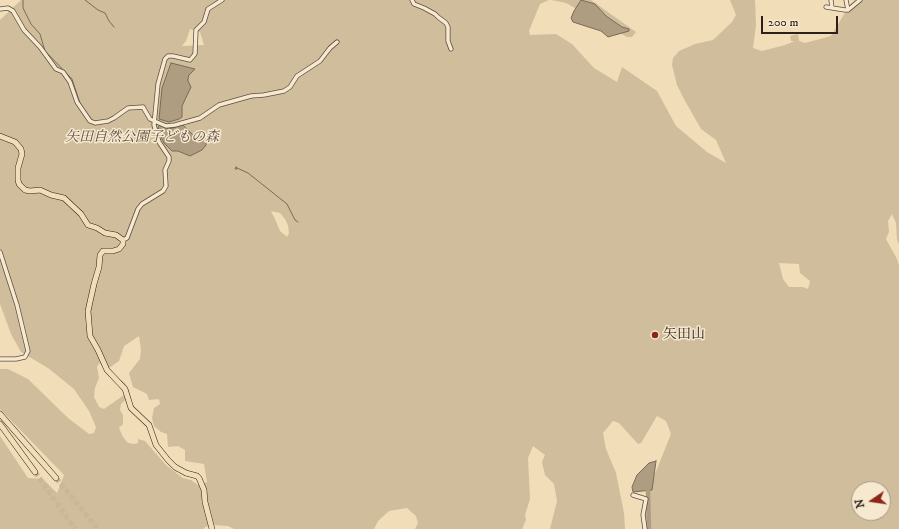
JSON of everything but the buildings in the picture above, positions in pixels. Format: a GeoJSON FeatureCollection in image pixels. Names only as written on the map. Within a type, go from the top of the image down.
{"type":"FeatureCollection","features":[{"type":"Feature","properties":{"kind":"highway"},"geometry":{"type":"LineString","coordinates":[[0,136],[15,142],[21,149],[22,154],[18,168],[18,180],[19,184],[25,190],[40,190],[50,195],[62,197],[81,214],[88,225],[105,233],[116,235],[123,240],[123,244],[119,249],[113,251],[103,251],[100,255],[99,267],[88,311],[90,336],[107,370],[125,389],[132,410],[149,425],[156,445],[175,467],[186,474],[197,476],[199,478],[204,490],[205,502],[212,529]]}},
{"type":"Feature","properties":{"kind":"highway"},"geometry":{"type":"LineString","coordinates":[[0,414],[56,478]]}},
{"type":"Feature","properties":{"kind":"highway"},"geometry":{"type":"LineString","coordinates":[[0,424],[35,472]]}},
{"type":"Feature","properties":{"kind":"street"},"geometry":{"type":"LineString","coordinates":[[123,240],[127,238],[138,209],[142,204],[163,191],[166,186],[165,170],[169,157],[159,142],[155,132],[158,84],[165,59],[168,56],[173,56],[190,60],[195,54],[196,30],[204,22],[208,9],[222,0]]}},
{"type":"Feature","properties":{"kind":"street"},"geometry":{"type":"LineString","coordinates":[[412,0],[414,4],[435,14],[438,18],[446,22],[448,27],[448,41],[451,49]]}},
{"type":"Feature","properties":{"kind":"street"},"geometry":{"type":"LineString","coordinates":[[831,0],[832,8]]}},
{"type":"Feature","properties":{"kind":"street"},"geometry":{"type":"LineString","coordinates":[[846,0],[848,10]]}},
{"type":"Feature","properties":{"kind":"street"},"geometry":{"type":"LineString","coordinates":[[826,7],[848,10],[860,0]]}},
{"type":"Feature","properties":{"kind":"street"},"geometry":{"type":"LineString","coordinates":[[0,9],[8,8],[13,11],[24,30],[40,46],[56,69],[63,72],[70,82],[77,102],[90,121],[95,123],[108,121],[128,108],[143,107],[150,119],[166,126],[175,125],[200,118],[219,105],[251,96],[284,91],[290,87],[297,76],[320,61],[330,48],[337,42]]}},
{"type":"Feature","properties":{"kind":"street"},"geometry":{"type":"LineString","coordinates":[[0,252],[17,305],[28,351],[25,357],[16,359],[0,359]]}},
{"type":"Feature","properties":{"kind":"street"},"geometry":{"type":"LineString","coordinates":[[633,495],[646,499],[643,515],[645,529]]}},
{"type":"Feature","properties":{"kind":"green space","name":"矢田自然公園子どもの森"},"geometry":{"type":"Polygon","coordinates":[[[21,0],[549,0],[540,4],[529,31],[530,35],[556,34],[572,44],[594,68],[617,82],[622,67],[657,91],[676,126],[707,152],[726,163],[716,140],[701,129],[684,99],[677,85],[672,65],[673,58],[679,51],[695,44],[713,40],[732,22],[736,15],[730,0],[755,0],[756,25],[753,48],[762,51],[795,41],[791,41],[790,36],[798,34],[799,41],[805,43],[831,36],[849,6],[855,0],[899,0],[899,244],[897,240],[896,223],[892,214],[888,221],[889,232],[886,239],[897,259],[899,266],[899,529],[645,529],[643,515],[647,494],[671,434],[666,421],[657,416],[641,443],[638,444],[619,423],[613,421],[603,433],[606,449],[616,473],[624,513],[625,529],[550,529],[557,501],[554,484],[545,475],[542,462],[545,455],[533,446],[528,458],[530,499],[525,515],[526,520],[522,529],[415,529],[418,523],[416,516],[407,508],[389,511],[378,521],[374,529],[234,529],[228,526],[213,525],[205,527],[204,529],[0,529],[0,436],[28,478],[43,479],[57,493],[64,475],[0,409],[0,369],[8,369],[28,379],[68,418],[89,434],[94,433],[96,427],[89,411],[74,389],[48,368],[21,352],[11,334],[0,304],[0,20],[21,0]],[[190,29],[186,41],[182,46],[204,45],[200,32],[190,29]],[[271,211],[280,231],[287,237],[289,233],[288,225],[285,219],[280,213],[271,211]],[[779,263],[783,279],[789,287],[803,287],[808,289],[810,281],[800,273],[799,264],[779,263]],[[139,336],[124,346],[119,361],[109,368],[99,363],[97,367],[99,378],[95,388],[94,397],[99,407],[104,409],[124,395],[124,391],[113,380],[118,378],[125,383],[129,390],[132,406],[128,407],[125,400],[121,404],[120,410],[123,415],[123,424],[119,428],[123,437],[128,443],[138,443],[138,439],[145,441],[166,465],[183,478],[191,480],[198,485],[207,482],[204,464],[185,461],[185,450],[178,446],[168,447],[167,434],[161,432],[154,426],[152,418],[154,408],[160,404],[159,399],[149,400],[147,394],[133,387],[129,373],[140,359],[141,350],[139,336]]]}},
{"type":"Feature","properties":{"kind":"green space"},"geometry":{"type":"Polygon","coordinates":[[[551,0],[591,0],[636,32],[632,37],[627,37],[566,3],[551,0]]]}},
{"type":"Feature","properties":{"kind":"shaded area"},"geometry":{"type":"Polygon","coordinates":[[[581,0],[595,4],[606,16],[622,27],[629,29],[629,31],[608,37],[601,31],[573,22],[571,18],[581,0]]]}},
{"type":"Feature","properties":{"kind":"shaded area"},"geometry":{"type":"Polygon","coordinates":[[[171,63],[195,69],[188,78],[191,87],[182,106],[182,117],[169,122],[159,119],[162,88],[171,63]]]}},
{"type":"Feature","properties":{"kind":"shaded area"},"geometry":{"type":"Polygon","coordinates":[[[160,125],[169,129],[183,125],[194,136],[205,137],[206,145],[202,150],[190,156],[178,151],[172,151],[164,143],[161,137],[158,127],[160,125]]]}},
{"type":"Feature","properties":{"kind":"shaded area"},"geometry":{"type":"Polygon","coordinates":[[[656,461],[652,490],[633,492],[632,487],[637,475],[649,463],[656,461]]]}},
{"type":"Feature","properties":{"kind":"waterway"},"geometry":{"type":"LineString","coordinates":[[23,0],[23,8],[31,24],[40,34],[45,51],[72,79],[80,103]]}},
{"type":"Feature","properties":{"kind":"waterway"},"geometry":{"type":"LineString","coordinates":[[85,0],[98,10],[105,13],[114,27]]}},
{"type":"Feature","properties":{"kind":"waterway"},"geometry":{"type":"LineString","coordinates":[[83,108],[92,120]]}},
{"type":"Feature","properties":{"kind":"waterway"},"geometry":{"type":"LineString","coordinates":[[236,167],[237,168],[237,169],[235,169],[236,167]]}},
{"type":"Feature","properties":{"kind":"waterway"},"geometry":{"type":"LineString","coordinates":[[237,168],[248,173],[287,204],[295,220],[298,222]]}},
{"type":"Feature","properties":{"kind":"waterway"},"geometry":{"type":"LineString","coordinates":[[648,491],[649,529]]}},
{"type":"Feature","properties":{"kind":"tunnel"},"geometry":{"type":"LineString","coordinates":[[35,472],[75,529]]}},
{"type":"Feature","properties":{"kind":"tunnel"},"geometry":{"type":"LineString","coordinates":[[56,478],[98,529]]}},
{"type":"Feature","properties":{"kind":"place","name":"矢田山"},"geometry":{"type":"Point","coordinates":[655,335]}}]}
